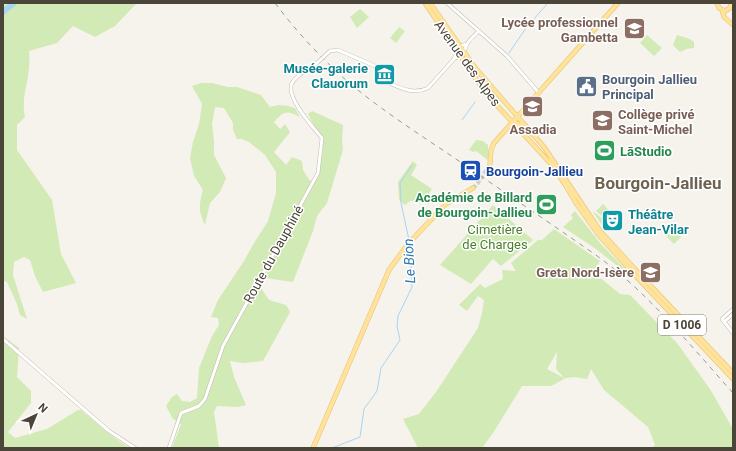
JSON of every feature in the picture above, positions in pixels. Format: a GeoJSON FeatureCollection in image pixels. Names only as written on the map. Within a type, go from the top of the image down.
{"type":"FeatureCollection","features":[{"type":"Feature","properties":{"kind":"main road","name":"Avenue des Alpes"},"geometry":{"type":"LineString","coordinates":[[425,3],[482,88],[556,170],[588,217]]}},
{"type":"Feature","properties":{"kind":"main road","name":"Avenue des Alpes"},"geometry":{"type":"LineString","coordinates":[[430,3],[483,78],[536,136],[561,170],[588,217]]}},
{"type":"Feature","properties":{"kind":"main road"},"geometry":{"type":"LineString","coordinates":[[490,164],[491,150],[494,144],[618,3]]}},
{"type":"Feature","properties":{"kind":"main road"},"geometry":{"type":"LineString","coordinates":[[713,3],[724,10]]}},
{"type":"Feature","properties":{"kind":"main road"},"geometry":{"type":"LineString","coordinates":[[724,10],[730,8],[731,3]]}},
{"type":"Feature","properties":{"kind":"main road"},"geometry":{"type":"LineString","coordinates":[[724,10],[724,17],[733,25]]}},
{"type":"Feature","properties":{"kind":"main road","name":"Avenue des Alpes"},"geometry":{"type":"LineString","coordinates":[[513,122],[520,124],[530,134],[536,136]]}},
{"type":"Feature","properties":{"kind":"main road"},"geometry":{"type":"LineString","coordinates":[[313,448],[388,270],[408,244],[446,204],[473,188]]}},
{"type":"Feature","properties":{"kind":"main road","name":"D 1006"},"geometry":{"type":"LineString","coordinates":[[588,217],[733,373]]}},
{"type":"Feature","properties":{"kind":"main road","name":"D 1006"},"geometry":{"type":"LineString","coordinates":[[588,217],[598,234],[631,271],[733,379]]}},
{"type":"Feature","properties":{"kind":"street"},"geometry":{"type":"LineString","coordinates":[[447,3],[507,56],[539,93]]}},
{"type":"Feature","properties":{"kind":"street"},"geometry":{"type":"LineString","coordinates":[[455,58],[461,56],[467,48],[467,44],[479,31]]}},
{"type":"Feature","properties":{"kind":"street"},"geometry":{"type":"LineString","coordinates":[[455,58],[457,50],[460,46],[467,44]]}},
{"type":"Feature","properties":{"kind":"street","name":"Route du Dauphiné"},"geometry":{"type":"LineString","coordinates":[[169,448],[181,413],[199,406],[206,399],[223,346],[318,173],[322,138],[294,101],[291,94],[292,84],[299,75],[318,62],[330,51],[338,50],[375,66],[382,80],[411,92],[428,88],[455,58]]}},
{"type":"Feature","properties":{"kind":"street"},"geometry":{"type":"LineString","coordinates":[[723,321],[733,308]]}},
{"type":"Feature","properties":{"kind":"street"},"geometry":{"type":"LineString","coordinates":[[723,321],[733,314]]}},
{"type":"Feature","properties":{"kind":"street"},"geometry":{"type":"LineString","coordinates":[[723,321],[733,334]]}},
{"type":"Feature","properties":{"kind":"street"},"geometry":{"type":"LineString","coordinates":[[3,339],[109,431],[135,448]]}},
{"type":"Feature","properties":{"kind":"green space"},"geometry":{"type":"Polygon","coordinates":[[[3,3],[137,3],[115,26],[95,37],[73,26],[57,43],[29,51],[29,65],[24,97],[25,117],[17,125],[17,150],[52,200],[61,254],[76,283],[43,292],[35,276],[30,260],[24,257],[14,262],[13,275],[27,319],[20,315],[17,304],[7,282],[3,281],[3,3]]]}},
{"type":"Feature","properties":{"kind":"green space"},"geometry":{"type":"Polygon","coordinates":[[[360,9],[369,17],[357,28],[350,17],[360,9]]]}},
{"type":"Feature","properties":{"kind":"green space"},"geometry":{"type":"Polygon","coordinates":[[[399,27],[405,31],[396,43],[390,38],[399,27]]]}},
{"type":"Feature","properties":{"kind":"green space"},"geometry":{"type":"Polygon","coordinates":[[[647,35],[662,48],[654,56],[640,43],[647,35]]]}},
{"type":"Feature","properties":{"kind":"green space"},"geometry":{"type":"Polygon","coordinates":[[[677,35],[690,39],[694,42],[694,48],[686,49],[680,52],[673,45],[677,35]]]}},
{"type":"Feature","properties":{"kind":"green space"},"geometry":{"type":"Polygon","coordinates":[[[201,83],[212,83],[228,87],[237,87],[261,95],[270,107],[283,105],[295,108],[300,117],[291,113],[286,113],[274,122],[280,129],[285,124],[290,132],[274,152],[286,165],[292,157],[302,161],[303,170],[310,181],[317,179],[323,150],[322,136],[308,114],[312,111],[343,125],[343,150],[327,203],[317,216],[313,231],[293,282],[265,278],[261,288],[269,300],[286,305],[290,312],[263,361],[243,363],[230,361],[234,377],[246,405],[238,407],[217,406],[214,412],[219,448],[172,448],[181,424],[173,419],[166,406],[172,397],[177,394],[182,401],[190,402],[197,398],[199,368],[212,336],[219,325],[218,318],[211,317],[218,300],[268,221],[276,193],[276,172],[265,155],[249,142],[237,139],[233,130],[233,123],[224,108],[215,107],[212,124],[214,155],[226,178],[220,192],[210,203],[205,225],[201,216],[200,208],[203,190],[194,176],[190,158],[199,124],[202,104],[192,86],[201,83]]]}},
{"type":"Feature","properties":{"kind":"green space"},"geometry":{"type":"Polygon","coordinates":[[[476,140],[483,141],[488,145],[488,160],[476,151],[473,152],[469,150],[476,140]]]}},
{"type":"Feature","properties":{"kind":"green space"},"geometry":{"type":"Polygon","coordinates":[[[413,161],[417,165],[411,175],[432,189],[425,199],[410,201],[405,205],[399,200],[398,182],[413,161]]]}},
{"type":"Feature","properties":{"kind":"green space"},"geometry":{"type":"Polygon","coordinates":[[[603,204],[613,215],[608,221],[596,211],[603,204]]]}},
{"type":"Feature","properties":{"kind":"green space","name":"Cimetière de Charges"},"geometry":{"type":"Polygon","coordinates":[[[493,205],[533,240],[501,266],[493,259],[471,284],[440,265],[493,205]]]}},
{"type":"Feature","properties":{"kind":"green space"},"geometry":{"type":"Polygon","coordinates":[[[575,211],[600,243],[625,269],[624,271],[596,249],[563,227],[573,218],[571,215],[575,211]]]}},
{"type":"Feature","properties":{"kind":"green space"},"geometry":{"type":"Polygon","coordinates":[[[594,212],[612,226],[606,231],[594,212]]]}},
{"type":"Feature","properties":{"kind":"green space"},"geometry":{"type":"Polygon","coordinates":[[[671,227],[681,237],[674,244],[664,234],[671,227]]]}},
{"type":"Feature","properties":{"kind":"green space"},"geometry":{"type":"Polygon","coordinates":[[[554,229],[600,261],[593,272],[620,294],[630,295],[677,343],[710,389],[733,429],[733,448],[652,448],[655,445],[648,427],[604,390],[591,369],[587,379],[575,377],[566,378],[551,386],[522,386],[482,448],[418,448],[403,419],[419,414],[436,392],[478,328],[484,300],[478,296],[467,311],[459,305],[480,284],[485,288],[503,279],[502,270],[516,271],[511,263],[538,240],[542,240],[554,229]],[[557,352],[547,369],[564,378],[556,369],[557,352]]]}},
{"type":"Feature","properties":{"kind":"green space"},"geometry":{"type":"Polygon","coordinates":[[[3,336],[19,348],[17,377],[31,391],[31,403],[8,432],[15,438],[47,429],[78,410],[81,410],[111,435],[130,448],[3,448],[3,336]]]}},
{"type":"Feature","properties":{"kind":"waterway"},"geometry":{"type":"LineString","coordinates":[[3,12],[14,3]]}},
{"type":"Feature","properties":{"kind":"waterway","name":"Le Bion"},"geometry":{"type":"LineString","coordinates":[[509,53],[526,28],[548,3]]}},
{"type":"Feature","properties":{"kind":"waterway","name":"Le Bion"},"geometry":{"type":"LineString","coordinates":[[462,120],[475,102]]}},
{"type":"Feature","properties":{"kind":"waterway","name":"Le Bion"},"geometry":{"type":"LineString","coordinates":[[409,240],[401,203],[400,183],[412,165]]}},
{"type":"Feature","properties":{"kind":"waterway","name":"Le Bion"},"geometry":{"type":"LineString","coordinates":[[332,448],[360,437],[364,409],[377,391],[381,368],[400,340],[397,326],[398,316],[412,287],[410,245]]}},
{"type":"Feature","properties":{"kind":"tunnel"},"geometry":{"type":"LineString","coordinates":[[473,188],[490,164]]}},
{"type":"Feature","properties":{"kind":"railway"},"geometry":{"type":"LineString","coordinates":[[275,3],[291,24],[318,54],[360,92],[400,122],[576,241],[613,268],[667,319],[733,393]]}},
{"type":"Feature","properties":{"kind":"place","name":"Lycée professionnel Gambetta"},"geometry":{"type":"Point","coordinates":[634,29]}},
{"type":"Feature","properties":{"kind":"place","name":"Musée-galerie Clauorum"},"geometry":{"type":"Point","coordinates":[384,75]}},
{"type":"Feature","properties":{"kind":"place","name":"Bourgoin Jallieu Principal"},"geometry":{"type":"Point","coordinates":[586,86]}},
{"type":"Feature","properties":{"kind":"place","name":"Assadia"},"geometry":{"type":"Point","coordinates":[533,107]}},
{"type":"Feature","properties":{"kind":"place","name":"Collège privé Saint-Michel"},"geometry":{"type":"Point","coordinates":[603,121]}},
{"type":"Feature","properties":{"kind":"place","name":"LāStudio"},"geometry":{"type":"Point","coordinates":[605,151]}},
{"type":"Feature","properties":{"kind":"place","name":"Bourgoin-Jallieu"},"geometry":{"type":"Point","coordinates":[471,171]}},
{"type":"Feature","properties":{"kind":"place","name":"Académie de Billard de Bourgoin-Jallieu"},"geometry":{"type":"Point","coordinates":[547,204]}},
{"type":"Feature","properties":{"kind":"place","name":"Théâtre Jean-Vilar"},"geometry":{"type":"Point","coordinates":[613,221]}},
{"type":"Feature","properties":{"kind":"place","name":"Greta Nord-Isère"},"geometry":{"type":"Point","coordinates":[650,272]}},
{"type":"Feature","properties":{"kind":"district","name":"Bourgoin-Jallieu"},"geometry":{"type":"Point","coordinates":[658,183]}}]}
